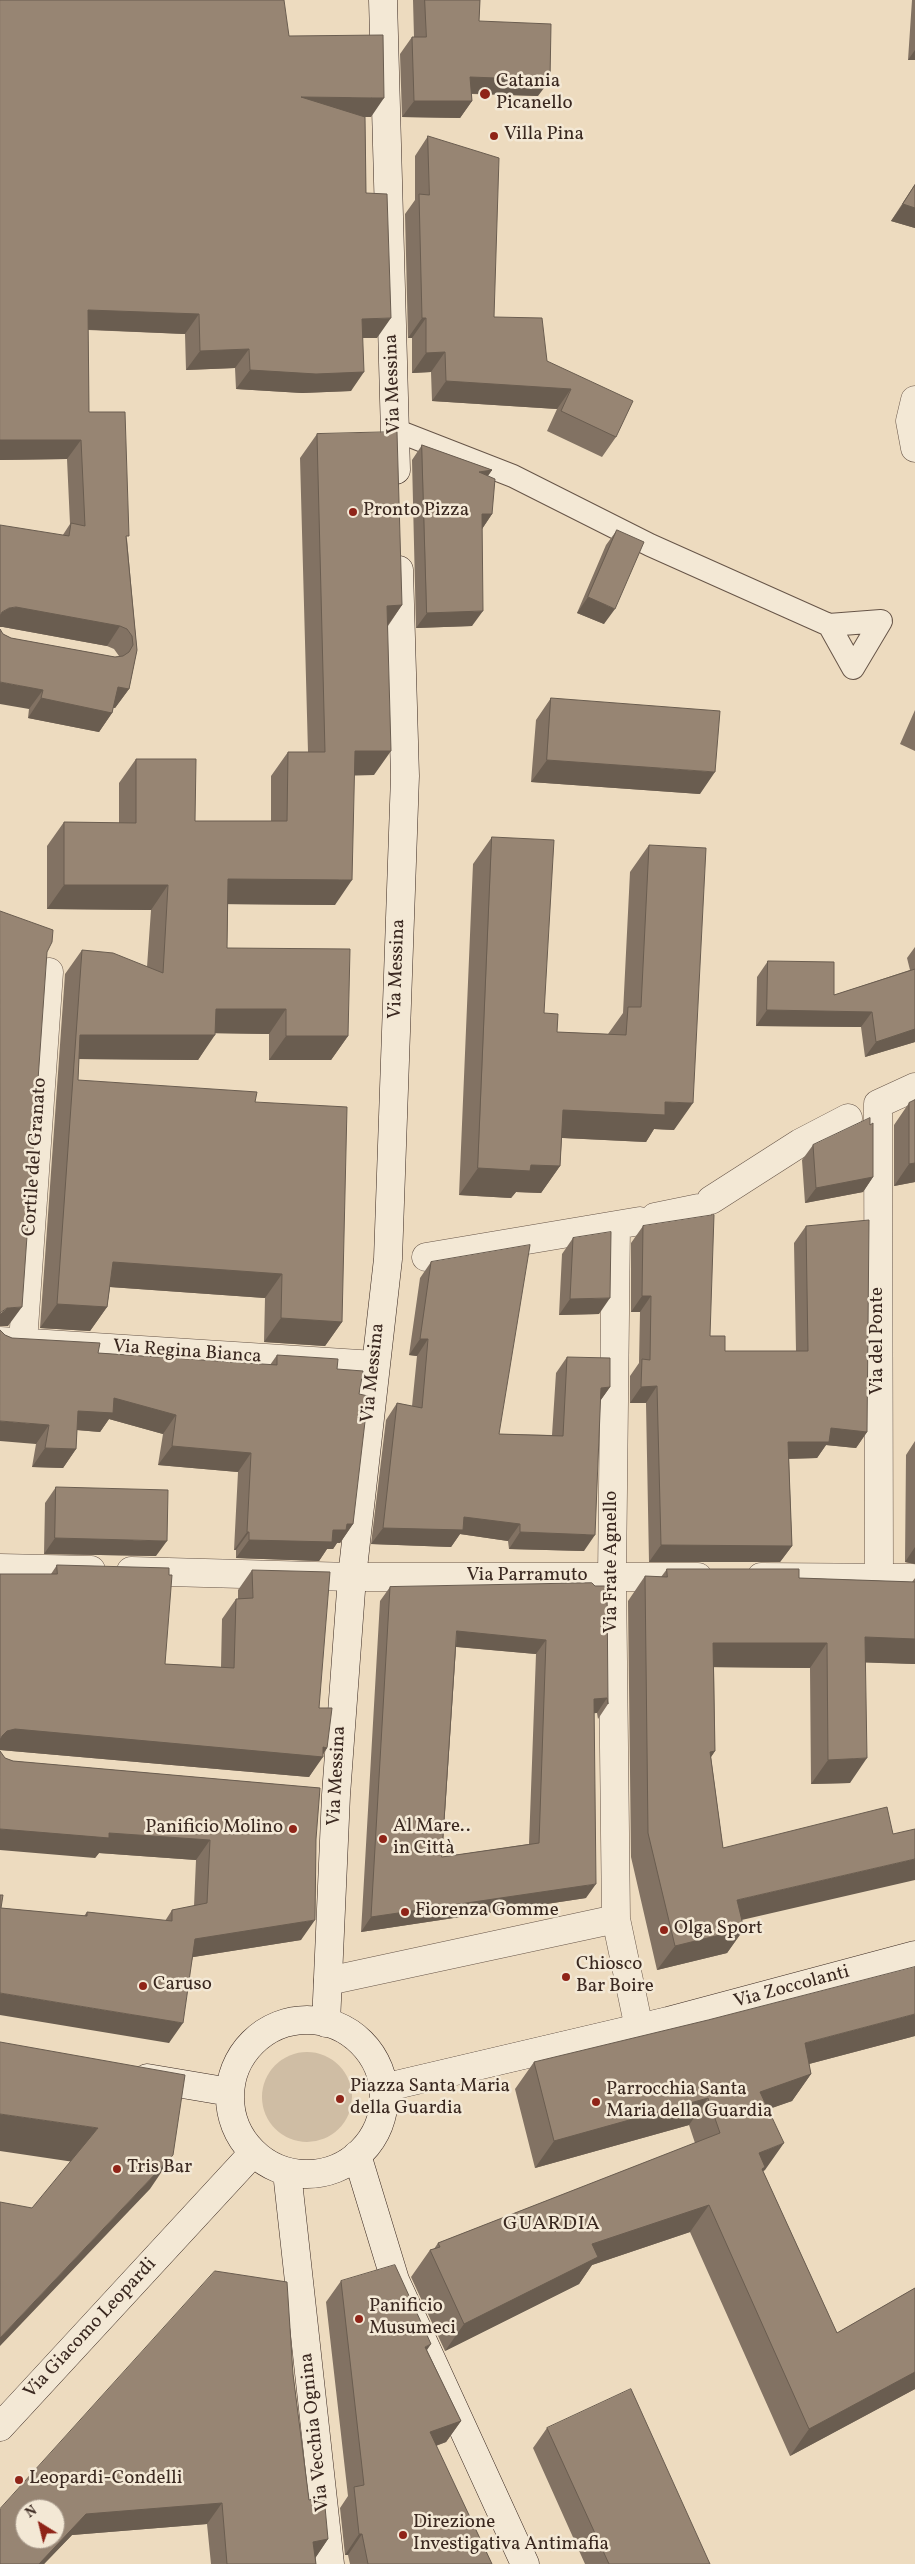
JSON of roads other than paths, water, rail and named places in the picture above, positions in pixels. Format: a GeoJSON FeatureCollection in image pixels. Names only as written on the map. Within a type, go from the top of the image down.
{"type":"FeatureCollection","features":[{"type":"Feature","properties":{"kind":"main road","name":"Via Messina"},"geometry":{"type":"LineString","coordinates":[[383,0],[397,499]]}},
{"type":"Feature","properties":{"kind":"main road"},"geometry":{"type":"LineString","coordinates":[[915,400],[910,421],[915,448]]}},
{"type":"Feature","properties":{"kind":"main road","name":"Via Messina"},"geometry":{"type":"LineString","coordinates":[[326,2023],[330,1936],[326,1794],[388,1259],[405,776],[398,548]]}},
{"type":"Feature","properties":{"kind":"main road","name":"Cortile del Granato"},"geometry":{"type":"LineString","coordinates":[[11,1342],[49,972]]}},
{"type":"Feature","properties":{"kind":"main road","name":"Via del Ponte"},"geometry":{"type":"LineString","coordinates":[[879,1578],[878,1104],[915,1087]]}},
{"type":"Feature","properties":{"kind":"main road"},"geometry":{"type":"LineString","coordinates":[[426,1257],[637,1221],[705,1204],[800,1143],[848,1118]]}},
{"type":"Feature","properties":{"kind":"main road","name":"Via Frate Agnello"},"geometry":{"type":"LineString","coordinates":[[637,1221],[612,1576],[616,1908],[639,2028]]}},
{"type":"Feature","properties":{"kind":"main road","name":"Via Regina Bianca"},"geometry":{"type":"LineString","coordinates":[[11,1342],[375,1365]]}},
{"type":"Feature","properties":{"kind":"main road","name":"Via Parramuto"},"geometry":{"type":"LineString","coordinates":[[0,1568],[352,1577],[913,1578]]}},
{"type":"Feature","properties":{"kind":"main road"},"geometry":{"type":"LineString","coordinates":[[328,1981],[616,1908]]}},
{"type":"Feature","properties":{"kind":"main road","name":"Via Zoccolanti"},"geometry":{"type":"LineString","coordinates":[[383,2088],[668,2021],[915,1956]]}},
{"type":"Feature","properties":{"kind":"main road"},"geometry":{"type":"LineString","coordinates":[[297,2021],[326,2023],[341,2028],[365,2047],[377,2066],[383,2088],[382,2110],[375,2132],[357,2155],[345,2164],[316,2174],[286,2172],[263,2161],[253,2153],[234,2125],[230,2109],[232,2077],[246,2050],[268,2031],[282,2024],[297,2021]]}},
{"type":"Feature","properties":{"kind":"main road"},"geometry":{"type":"LineString","coordinates":[[126,2075],[230,2092]]}},
{"type":"Feature","properties":{"kind":"main road","name":"Via Giacomo Leopardi"},"geometry":{"type":"LineString","coordinates":[[0,2427],[253,2153]]}},
{"type":"Feature","properties":{"kind":"main road"},"geometry":{"type":"LineString","coordinates":[[357,2155],[395,2280],[525,2564]]}},
{"type":"Feature","properties":{"kind":"main road","name":"Via Vecchia Ognina"},"geometry":{"type":"LineString","coordinates":[[286,2172],[330,2564]]}},
{"type":"Feature","properties":{"kind":"lane"},"geometry":{"type":"LineString","coordinates":[[395,430],[513,476],[650,545],[829,625]]}},
{"type":"Feature","properties":{"kind":"place","name":"Catania Picanello"},"geometry":{"type":"Point","coordinates":[485,94]}},
{"type":"Feature","properties":{"kind":"place","name":"Villa Pina"},"geometry":{"type":"Point","coordinates":[494,136]}},
{"type":"Feature","properties":{"kind":"place","name":"Pronto Pizza"},"geometry":{"type":"Point","coordinates":[353,512]}},
{"type":"Feature","properties":{"kind":"place","name":"Panificio Molino"},"geometry":{"type":"Point","coordinates":[293,1829]}},
{"type":"Feature","properties":{"kind":"place","name":"Al Mare.. in Città"},"geometry":{"type":"Point","coordinates":[383,1839]}},
{"type":"Feature","properties":{"kind":"place","name":"Fiorenza Gomme"},"geometry":{"type":"Point","coordinates":[405,1912]}},
{"type":"Feature","properties":{"kind":"place","name":"Olga Sport"},"geometry":{"type":"Point","coordinates":[664,1930]}},
{"type":"Feature","properties":{"kind":"place","name":"Chiosco Bar Boire"},"geometry":{"type":"Point","coordinates":[566,1977]}},
{"type":"Feature","properties":{"kind":"place","name":"Caruso"},"geometry":{"type":"Point","coordinates":[143,1986]}},
{"type":"Feature","properties":{"kind":"place","name":"Piazza Santa Maria della Guardia"},"geometry":{"type":"Point","coordinates":[340,2099]}},
{"type":"Feature","properties":{"kind":"place","name":"Parrocchia Santa Maria della Guardia"},"geometry":{"type":"Point","coordinates":[596,2102]}},
{"type":"Feature","properties":{"kind":"place","name":"Tris Bar"},"geometry":{"type":"Point","coordinates":[117,2169]}},
{"type":"Feature","properties":{"kind":"place","name":"Panificio Musumeci"},"geometry":{"type":"Point","coordinates":[359,2319]}},
{"type":"Feature","properties":{"kind":"place","name":"Leopardi-Condelli"},"geometry":{"type":"Point","coordinates":[19,2480]}},
{"type":"Feature","properties":{"kind":"place","name":"Direzione Investigativa Antimafia"},"geometry":{"type":"Point","coordinates":[403,2535]}},
{"type":"Feature","properties":{"kind":"district","name":"GUARDIA"},"geometry":{"type":"Point","coordinates":[552,2225]}}]}
